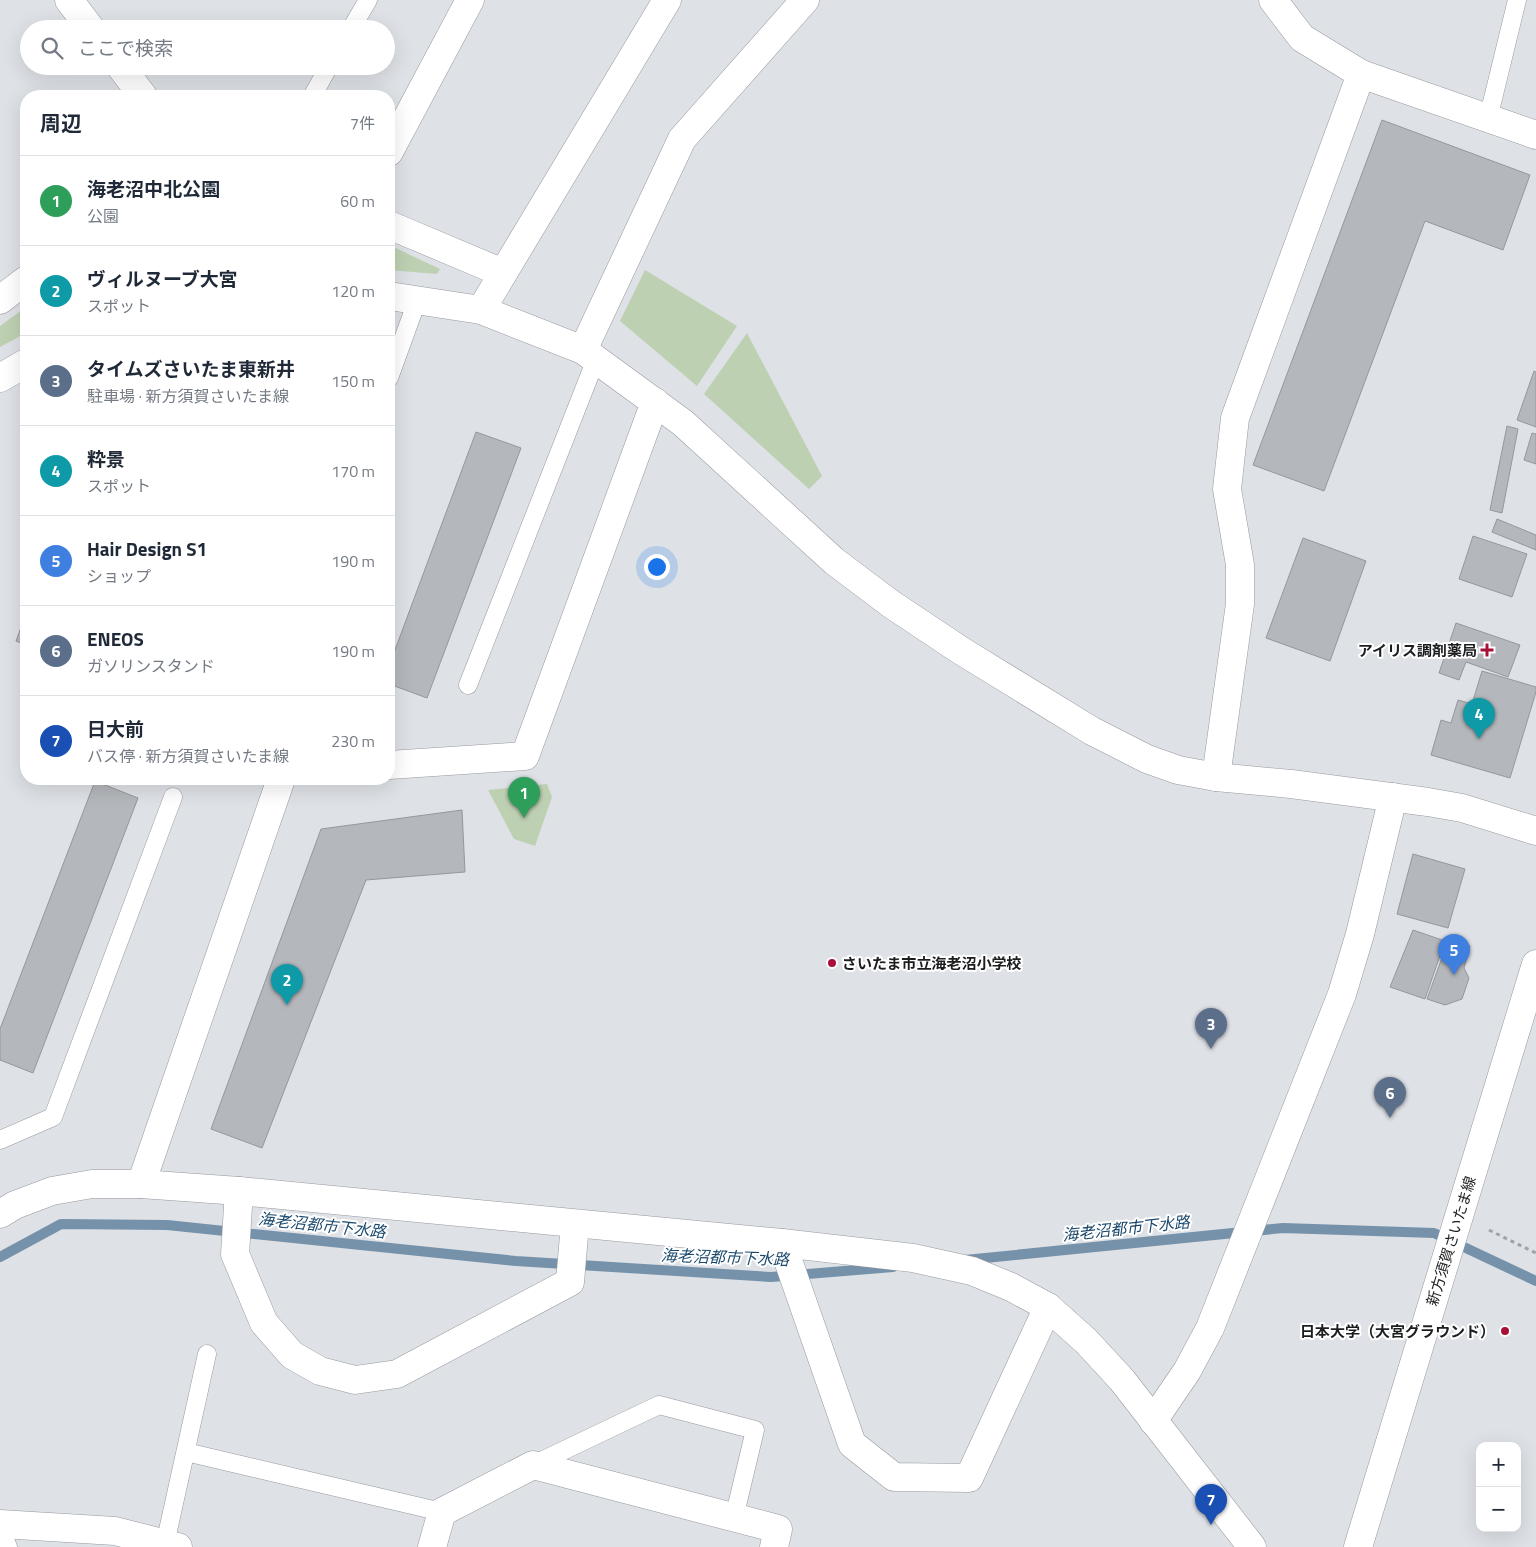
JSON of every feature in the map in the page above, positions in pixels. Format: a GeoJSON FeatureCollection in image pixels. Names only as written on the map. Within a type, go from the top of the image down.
{"type":"FeatureCollection","features":[{"type":"Feature","properties":{"kind":"street"},"geometry":{"type":"LineString","coordinates":[[69,0],[84,20]]}},
{"type":"Feature","properties":{"kind":"street"},"geometry":{"type":"LineString","coordinates":[[395,135],[470,0]]}},
{"type":"Feature","properties":{"kind":"street"},"geometry":{"type":"LineString","coordinates":[[481,310],[667,0]]}},
{"type":"Feature","properties":{"kind":"street"},"geometry":{"type":"LineString","coordinates":[[590,355],[682,139],[806,0]]}},
{"type":"Feature","properties":{"kind":"street"},"geometry":{"type":"LineString","coordinates":[[1272,0],[1302,38],[1361,74],[1536,135]]}},
{"type":"Feature","properties":{"kind":"street"},"geometry":{"type":"LineString","coordinates":[[1216,777],[1240,604],[1240,565],[1227,489],[1235,418],[1361,74]]}},
{"type":"Feature","properties":{"kind":"street"},"geometry":{"type":"LineString","coordinates":[[127,75],[139,90]]}},
{"type":"Feature","properties":{"kind":"street"},"geometry":{"type":"LineString","coordinates":[[395,228],[503,274]]}},
{"type":"Feature","properties":{"kind":"street"},"geometry":{"type":"LineString","coordinates":[[0,300],[20,285]]}},
{"type":"Feature","properties":{"kind":"street"},"geometry":{"type":"LineString","coordinates":[[395,297],[481,310],[590,355],[683,423],[834,560],[914,619],[960,650],[1092,731],[1147,759],[1178,770],[1216,777],[1291,784],[1462,808],[1536,831]]}},
{"type":"Feature","properties":{"kind":"street"},"geometry":{"type":"LineString","coordinates":[[0,378],[20,366]]}},
{"type":"Feature","properties":{"kind":"street"},"geometry":{"type":"LineString","coordinates":[[395,765],[526,756],[655,402]]}},
{"type":"Feature","properties":{"kind":"street"},"geometry":{"type":"LineString","coordinates":[[141,1184],[279,785]]}},
{"type":"Feature","properties":{"kind":"street"},"geometry":{"type":"LineString","coordinates":[[1153,1421],[1187,1371],[1210,1328],[1342,994],[1360,934],[1393,797]]}},
{"type":"Feature","properties":{"kind":"street","name":"新方須賀さいたま線"},"geometry":{"type":"LineString","coordinates":[[1358,1547],[1536,964]]}},
{"type":"Feature","properties":{"kind":"street"},"geometry":{"type":"LineString","coordinates":[[0,1214],[15,1205],[52,1191],[92,1184],[141,1184],[239,1191],[782,1244],[913,1258],[972,1271],[1011,1287],[1048,1307],[1086,1342],[1122,1380],[1252,1547]]}},
{"type":"Feature","properties":{"kind":"street"},"geometry":{"type":"LineString","coordinates":[[239,1191],[235,1254],[264,1323],[292,1355],[320,1371],[355,1380],[397,1374],[570,1282],[576,1224]]}},
{"type":"Feature","properties":{"kind":"street"},"geometry":{"type":"LineString","coordinates":[[782,1244],[852,1444],[894,1477],[969,1478],[1048,1307]]}},
{"type":"Feature","properties":{"kind":"street"},"geometry":{"type":"LineString","coordinates":[[432,1547],[442,1512],[533,1465],[778,1529],[774,1547]]}},
{"type":"Feature","properties":{"kind":"street"},"geometry":{"type":"LineString","coordinates":[[0,1526],[172,1545]]}},
{"type":"Feature","properties":{"kind":"lane"},"geometry":{"type":"LineString","coordinates":[[356,20],[368,0]]}},
{"type":"Feature","properties":{"kind":"lane"},"geometry":{"type":"LineString","coordinates":[[1488,119],[1517,0]]}},
{"type":"Feature","properties":{"kind":"lane"},"geometry":{"type":"LineString","coordinates":[[315,90],[324,75]]}},
{"type":"Feature","properties":{"kind":"lane"},"geometry":{"type":"LineString","coordinates":[[395,362],[417,301]]}},
{"type":"Feature","properties":{"kind":"lane"},"geometry":{"type":"LineString","coordinates":[[468,685],[590,355]]}},
{"type":"Feature","properties":{"kind":"lane"},"geometry":{"type":"LineString","coordinates":[[0,1140],[53,1117],[173,797]]}},
{"type":"Feature","properties":{"kind":"lane"},"geometry":{"type":"LineString","coordinates":[[172,1545],[186,1452],[207,1354]]}},
{"type":"Feature","properties":{"kind":"lane"},"geometry":{"type":"LineString","coordinates":[[533,1465],[659,1406],[755,1430],[734,1518]]}},
{"type":"Feature","properties":{"kind":"lane"},"geometry":{"type":"LineString","coordinates":[[186,1452],[442,1512]]}},
{"type":"Feature","properties":{"kind":"lane"},"geometry":{"type":"LineString","coordinates":[[0,1526],[8,1547]]}},
{"type":"Feature","properties":{"kind":"path"},"geometry":{"type":"LineString","coordinates":[[1489,1230],[1536,1253]]}},
{"type":"Feature","properties":{"kind":"green space"},"geometry":{"type":"Polygon","coordinates":[[[395,248],[440,269],[437,274],[395,270],[395,248]]]}},
{"type":"Feature","properties":{"kind":"green space"},"geometry":{"type":"Polygon","coordinates":[[[645,270],[737,326],[697,386],[620,321],[645,270]]]}},
{"type":"Feature","properties":{"kind":"green space"},"geometry":{"type":"Polygon","coordinates":[[[20,311],[20,336],[0,347],[0,326],[20,311]]]}},
{"type":"Feature","properties":{"kind":"green space"},"geometry":{"type":"Polygon","coordinates":[[[747,333],[822,476],[809,489],[704,394],[747,333]]]}},
{"type":"Feature","properties":{"kind":"green space"},"geometry":{"type":"Polygon","coordinates":[[[547,784],[552,797],[535,846],[514,839],[488,790],[547,784]]]}},
{"type":"Feature","properties":{"kind":"building"},"geometry":{"type":"Polygon","coordinates":[[[1382,120],[1530,175],[1503,250],[1425,221],[1324,491],[1253,465],[1382,120]]]}},
{"type":"Feature","properties":{"kind":"building"},"geometry":{"type":"Polygon","coordinates":[[[1534,371],[1536,372],[1536,427],[1517,420],[1534,371]]]}},
{"type":"Feature","properties":{"kind":"building"},"geometry":{"type":"Polygon","coordinates":[[[1507,426],[1518,429],[1502,513],[1490,510],[1507,426]]]}},
{"type":"Feature","properties":{"kind":"building"},"geometry":{"type":"Polygon","coordinates":[[[476,432],[521,448],[427,698],[395,686],[395,650],[476,432]]]}},
{"type":"Feature","properties":{"kind":"building"},"geometry":{"type":"Polygon","coordinates":[[[1532,433],[1536,434],[1536,464],[1524,460],[1532,433]]]}},
{"type":"Feature","properties":{"kind":"building"},"geometry":{"type":"Polygon","coordinates":[[[1497,519],[1536,535],[1536,550],[1492,532],[1497,519]]]}},
{"type":"Feature","properties":{"kind":"building"},"geometry":{"type":"Polygon","coordinates":[[[1473,536],[1527,554],[1512,597],[1459,579],[1473,536]]]}},
{"type":"Feature","properties":{"kind":"building"},"geometry":{"type":"Polygon","coordinates":[[[1303,538],[1366,561],[1330,661],[1266,638],[1303,538]]]}},
{"type":"Feature","properties":{"kind":"building"},"geometry":{"type":"Polygon","coordinates":[[[1456,623],[1520,645],[1508,677],[1466,662],[1459,680],[1439,673],[1456,623]]]}},
{"type":"Feature","properties":{"kind":"building"},"geometry":{"type":"Polygon","coordinates":[[[20,630],[20,643],[16,641],[20,630]]]}},
{"type":"Feature","properties":{"kind":"building"},"geometry":{"type":"Polygon","coordinates":[[[1482,671],[1536,687],[1510,778],[1431,755],[1441,720],[1451,723],[1458,700],[1472,704],[1482,671]]]}},
{"type":"Feature","properties":{"kind":"building"},"geometry":{"type":"Polygon","coordinates":[[[93,785],[105,785],[138,798],[33,1073],[0,1060],[0,1029],[93,785]]]}},
{"type":"Feature","properties":{"kind":"building"},"geometry":{"type":"Polygon","coordinates":[[[462,810],[465,872],[366,880],[262,1148],[211,1129],[321,829],[462,810]]]}},
{"type":"Feature","properties":{"kind":"building"},"geometry":{"type":"Polygon","coordinates":[[[1413,854],[1465,869],[1448,928],[1397,914],[1413,854]]]}},
{"type":"Feature","properties":{"kind":"building"},"geometry":{"type":"Polygon","coordinates":[[[1413,930],[1445,941],[1425,999],[1390,987],[1413,930]]]}},
{"type":"Feature","properties":{"kind":"building"},"geometry":{"type":"Polygon","coordinates":[[[1448,941],[1470,946],[1464,968],[1469,978],[1462,999],[1445,1005],[1427,999],[1448,941]]]}},
{"type":"Feature","properties":{"kind":"waterway","name":"海老沼都市下水路"},"geometry":{"type":"LineString","coordinates":[[0,1257],[61,1224],[167,1225],[516,1261],[771,1277],[893,1267]]}},
{"type":"Feature","properties":{"kind":"waterway","name":"海老沼都市下水路"},"geometry":{"type":"LineString","coordinates":[[965,1260],[1283,1228],[1434,1233],[1536,1281]]}},
{"type":"Feature","properties":{"kind":"place","name":"アイリス調剤薬局"},"geometry":{"type":"Point","coordinates":[1487,650]}},
{"type":"Feature","properties":{"kind":"place","name":"粋景"},"geometry":{"type":"Point","coordinates":[1479,739]}},
{"type":"Feature","properties":{"kind":"place","name":"海老沼中北公園"},"geometry":{"type":"Point","coordinates":[524,818]}},
{"type":"Feature","properties":{"kind":"place","name":"さいたま市立海老沼小学校"},"geometry":{"type":"Point","coordinates":[832,963]}},
{"type":"Feature","properties":{"kind":"place","name":"Hair Design S1"},"geometry":{"type":"Point","coordinates":[1454,975]}},
{"type":"Feature","properties":{"kind":"place","name":"ヴィルヌーブ大宮"},"geometry":{"type":"Point","coordinates":[287,1005]}},
{"type":"Feature","properties":{"kind":"place","name":"タイムズさいたま東新井"},"geometry":{"type":"Point","coordinates":[1211,1049]}},
{"type":"Feature","properties":{"kind":"place","name":"ENEOS"},"geometry":{"type":"Point","coordinates":[1390,1118]}},
{"type":"Feature","properties":{"kind":"place","name":"日本大学（大宮グラウンド）"},"geometry":{"type":"Point","coordinates":[1505,1331]}},
{"type":"Feature","properties":{"kind":"place","name":"日大前"},"geometry":{"type":"Point","coordinates":[1211,1525]}}]}
